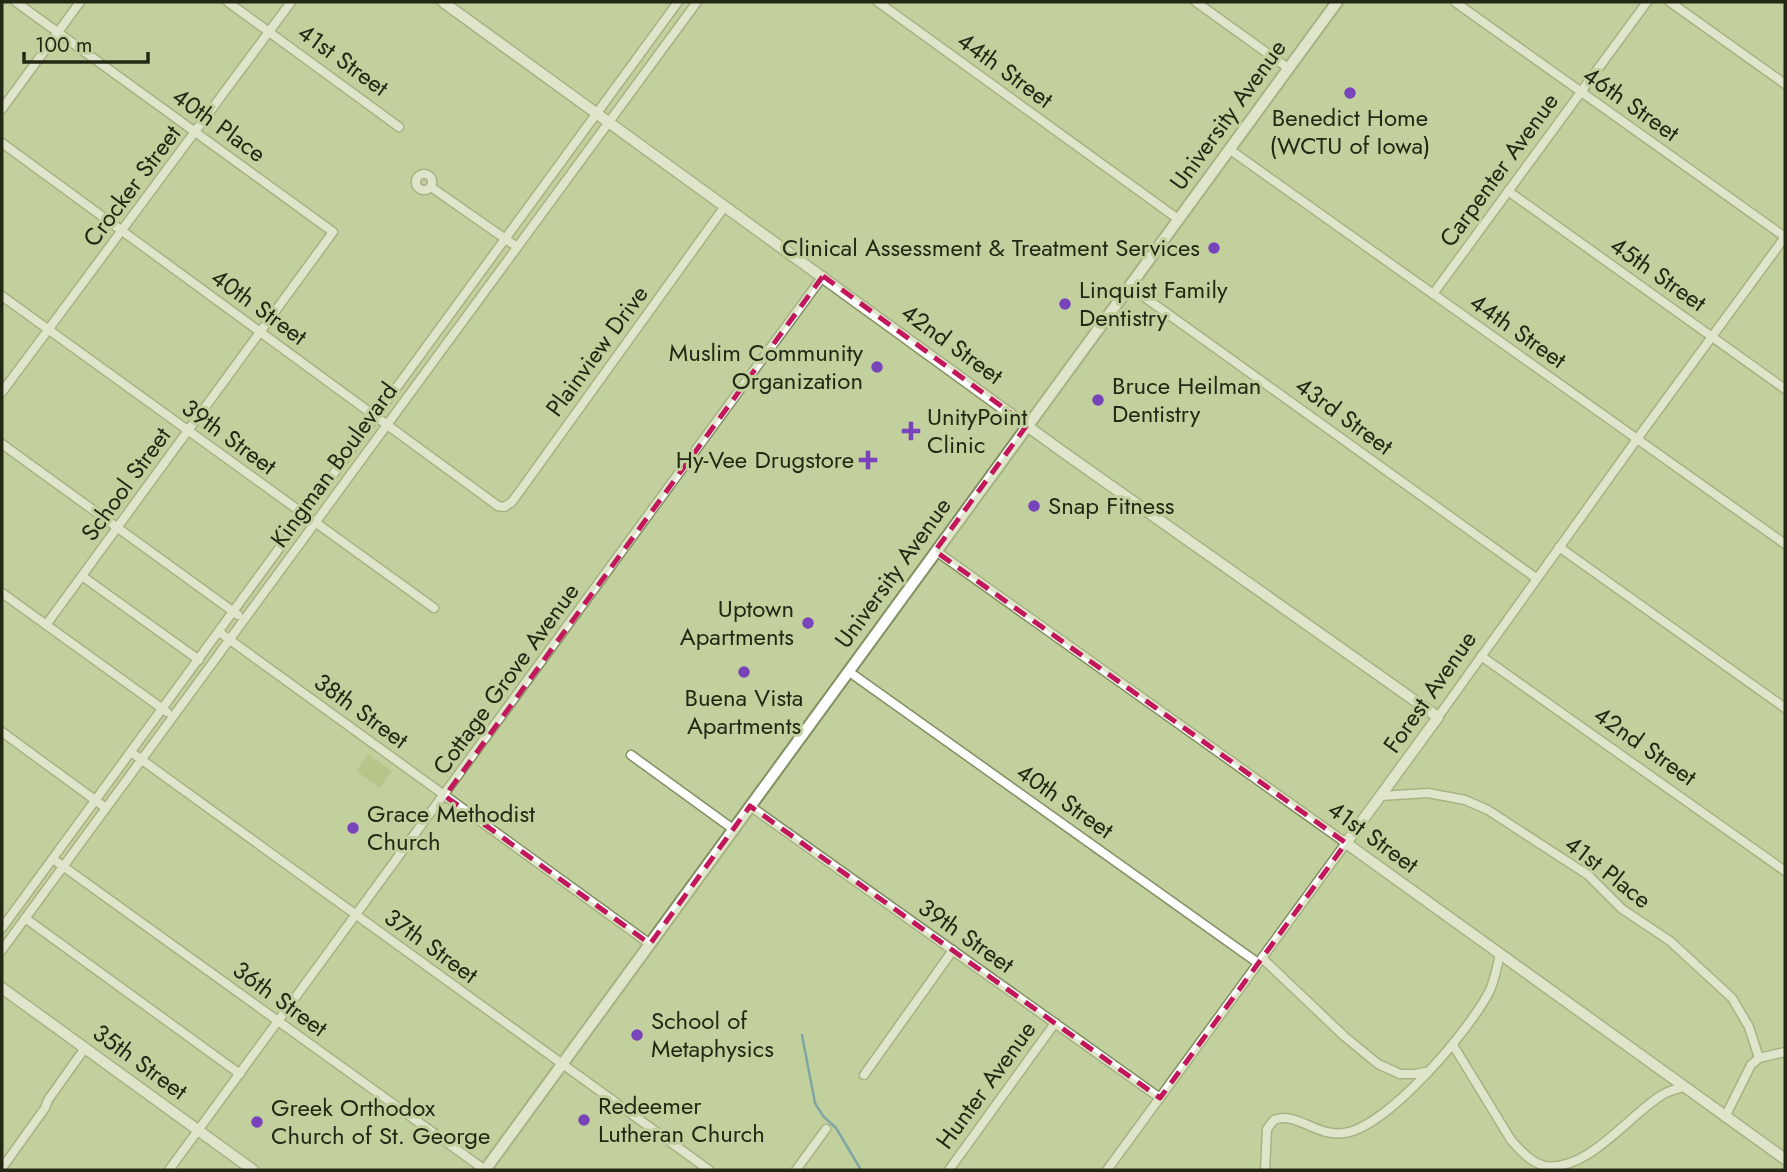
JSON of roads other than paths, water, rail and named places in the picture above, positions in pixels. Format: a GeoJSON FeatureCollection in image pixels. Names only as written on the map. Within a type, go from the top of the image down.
{"type":"FeatureCollection","features":[{"type":"Feature","properties":{"kind":"main road","name":"University Avenue"},"geometry":{"type":"LineString","coordinates":[[485,1170],[1337,2]]}},
{"type":"Feature","properties":{"kind":"street","name":"40th Place"},"geometry":{"type":"LineString","coordinates":[[16,2],[331,230]]}},
{"type":"Feature","properties":{"kind":"street"},"geometry":{"type":"LineString","coordinates":[[2,109],[80,2]]}},
{"type":"Feature","properties":{"kind":"street","name":"41st Street"},"geometry":{"type":"LineString","coordinates":[[228,2],[399,127]]}},
{"type":"Feature","properties":{"kind":"street","name":"Crocker Street"},"geometry":{"type":"LineString","coordinates":[[2,392],[291,2]]}},
{"type":"Feature","properties":{"kind":"street","name":"42nd Street"},"geometry":{"type":"LineString","coordinates":[[443,2],[1027,425],[1438,717]]}},
{"type":"Feature","properties":{"kind":"street","name":"Kingman Boulevard"},"geometry":{"type":"LineString","coordinates":[[2,928],[678,2]]}},
{"type":"Feature","properties":{"kind":"street","name":"Kingman Boulevard"},"geometry":{"type":"LineString","coordinates":[[2,950],[697,2]]}},
{"type":"Feature","properties":{"kind":"street","name":"44th Street"},"geometry":{"type":"LineString","coordinates":[[877,2],[1178,219]]}},
{"type":"Feature","properties":{"kind":"street"},"geometry":{"type":"LineString","coordinates":[[1196,2],[1288,68]]}},
{"type":"Feature","properties":{"kind":"street","name":"46th Street"},"geometry":{"type":"LineString","coordinates":[[1455,2],[1785,237]]}},
{"type":"Feature","properties":{"kind":"street","name":"Carpenter Avenue"},"geometry":{"type":"LineString","coordinates":[[1433,294],[1647,2]]}},
{"type":"Feature","properties":{"kind":"street"},"geometry":{"type":"LineString","coordinates":[[1670,2],[1785,84]]}},
{"type":"Feature","properties":{"kind":"street","name":"40th Street"},"geometry":{"type":"LineString","coordinates":[[2,143],[494,503]]}},
{"type":"Feature","properties":{"kind":"street","name":"44th Street"},"geometry":{"type":"LineString","coordinates":[[1229,149],[1785,544]]}},
{"type":"Feature","properties":{"kind":"street"},"geometry":{"type":"LineString","coordinates":[[431,187],[517,247]]}},
{"type":"Feature","properties":{"kind":"street","name":"45th Street"},"geometry":{"type":"LineString","coordinates":[[1508,191],[1785,389]]}},
{"type":"Feature","properties":{"kind":"street","name":"Plainview Drive"},"geometry":{"type":"LineString","coordinates":[[494,503],[504,507],[512,502],[725,206]]}},
{"type":"Feature","properties":{"kind":"street","name":"School Street"},"geometry":{"type":"LineString","coordinates":[[46,625],[332,235],[331,230]]}},
{"type":"Feature","properties":{"kind":"street","name":"Forest Avenue"},"geometry":{"type":"LineString","coordinates":[[1107,1170],[1785,237]]}},
{"type":"Feature","properties":{"kind":"street","name":"Cottage Grove Avenue"},"geometry":{"type":"LineString","coordinates":[[169,1170],[823,276]]}},
{"type":"Feature","properties":{"kind":"street","name":"43rd Street"},"geometry":{"type":"LineString","coordinates":[[1129,286],[1536,578]]}},
{"type":"Feature","properties":{"kind":"street","name":"39th Street"},"geometry":{"type":"LineString","coordinates":[[2,296],[434,608]]}},
{"type":"Feature","properties":{"kind":"street"},"geometry":{"type":"LineString","coordinates":[[2,444],[244,620]]}},
{"type":"Feature","properties":{"kind":"street"},"geometry":{"type":"LineString","coordinates":[[1559,547],[1785,708]]}},
{"type":"Feature","properties":{"kind":"street","name":"41st Street"},"geometry":{"type":"LineString","coordinates":[[936,551],[1785,1159]]}},
{"type":"Feature","properties":{"kind":"street"},"geometry":{"type":"LineString","coordinates":[[82,576],[199,660]]}},
{"type":"Feature","properties":{"kind":"street"},"geometry":{"type":"LineString","coordinates":[[2,593],[173,717]]}},
{"type":"Feature","properties":{"kind":"street","name":"38th Street"},"geometry":{"type":"LineString","coordinates":[[219,632],[650,944]]}},
{"type":"Feature","properties":{"kind":"street","name":"42nd Street"},"geometry":{"type":"LineString","coordinates":[[1481,656],[1785,872]]}},
{"type":"Feature","properties":{"kind":"street","name":"40th Street"},"geometry":{"type":"LineString","coordinates":[[848,671],[1260,960],[1378,1064],[1400,1074],[1427,1071]]}},
{"type":"Feature","properties":{"kind":"street"},"geometry":{"type":"LineString","coordinates":[[2,732],[106,808]]}},
{"type":"Feature","properties":{"kind":"street","name":"37th Street"},"geometry":{"type":"LineString","coordinates":[[131,752],[709,1170]]}},
{"type":"Feature","properties":{"kind":"street"},"geometry":{"type":"LineString","coordinates":[[631,755],[733,829]]}},
{"type":"Feature","properties":{"kind":"street","name":"41st Place"},"geometry":{"type":"LineString","coordinates":[[1380,796],[1428,793],[1465,800],[1488,810],[1588,874],[1622,909],[1670,941],[1732,998],[1749,1027],[1759,1058]]}},
{"type":"Feature","properties":{"kind":"street","name":"39th Street"},"geometry":{"type":"LineString","coordinates":[[750,806],[1160,1098]]}},
{"type":"Feature","properties":{"kind":"street","name":"36th Street"},"geometry":{"type":"LineString","coordinates":[[52,859],[485,1170]]}},
{"type":"Feature","properties":{"kind":"street"},"geometry":{"type":"LineString","coordinates":[[25,918],[240,1074]]}},
{"type":"Feature","properties":{"kind":"street"},"geometry":{"type":"LineString","coordinates":[[864,1074],[953,950]]}},
{"type":"Feature","properties":{"kind":"street"},"geometry":{"type":"LineString","coordinates":[[1265,1170],[1266,1138],[1270,1124],[1283,1116],[1293,1118],[1315,1130],[1332,1134],[1359,1130],[1377,1119],[1453,1045],[1489,992],[1500,954]]}},
{"type":"Feature","properties":{"kind":"street","name":"35th Street"},"geometry":{"type":"LineString","coordinates":[[2,988],[253,1170]]}},
{"type":"Feature","properties":{"kind":"street","name":"Hunter Avenue"},"geometry":{"type":"LineString","coordinates":[[948,1170],[1055,1023]]}},
{"type":"Feature","properties":{"kind":"street"},"geometry":{"type":"LineString","coordinates":[[1453,1045],[1511,1140],[1539,1167],[1554,1169],[1581,1161],[1625,1128],[1664,1093],[1683,1087]]}},
{"type":"Feature","properties":{"kind":"street"},"geometry":{"type":"LineString","coordinates":[[2,1168],[85,1048]]}},
{"type":"Feature","properties":{"kind":"street"},"geometry":{"type":"LineString","coordinates":[[1725,1117],[1751,1065],[1759,1058],[1785,1052]]}},
{"type":"Feature","properties":{"kind":"street"},"geometry":{"type":"LineString","coordinates":[[796,1170],[826,1129]]}},
{"type":"Feature","properties":{"kind":"waterway"},"geometry":{"type":"LineString","coordinates":[[802,1035],[815,1103],[823,1116],[836,1128],[861,1170]]}},
{"type":"Feature","properties":{"kind":"place","name":"Benedict Home (WCTU of Iowa)"},"geometry":{"type":"Point","coordinates":[1350,93]}},
{"type":"Feature","properties":{"kind":"place","name":"Clinical Assessment & Treatment Services"},"geometry":{"type":"Point","coordinates":[1214,248]}},
{"type":"Feature","properties":{"kind":"place","name":"Linquist Family Dentistry"},"geometry":{"type":"Point","coordinates":[1065,304]}},
{"type":"Feature","properties":{"kind":"place","name":"Muslim Community Organization"},"geometry":{"type":"Point","coordinates":[877,367]}},
{"type":"Feature","properties":{"kind":"place","name":"Bruce Heilman Dentistry"},"geometry":{"type":"Point","coordinates":[1098,400]}},
{"type":"Feature","properties":{"kind":"place","name":"UnityPoint Clinic"},"geometry":{"type":"Point","coordinates":[911,431]}},
{"type":"Feature","properties":{"kind":"place","name":"Hy-Vee Drugstore"},"geometry":{"type":"Point","coordinates":[868,460]}},
{"type":"Feature","properties":{"kind":"place","name":"Snap Fitness"},"geometry":{"type":"Point","coordinates":[1034,506]}},
{"type":"Feature","properties":{"kind":"place","name":"Uptown Apartments"},"geometry":{"type":"Point","coordinates":[808,623]}},
{"type":"Feature","properties":{"kind":"place","name":"Buena Vista Apartments"},"geometry":{"type":"Point","coordinates":[744,672]}},
{"type":"Feature","properties":{"kind":"place","name":"Grace Methodist Church"},"geometry":{"type":"Point","coordinates":[353,828]}},
{"type":"Feature","properties":{"kind":"place","name":"School of Metaphysics"},"geometry":{"type":"Point","coordinates":[637,1035]}},
{"type":"Feature","properties":{"kind":"place","name":"Redeemer Lutheran Church"},"geometry":{"type":"Point","coordinates":[584,1120]}},
{"type":"Feature","properties":{"kind":"place","name":"Greek Orthodox Church of St. George"},"geometry":{"type":"Point","coordinates":[257,1122]}}]}
